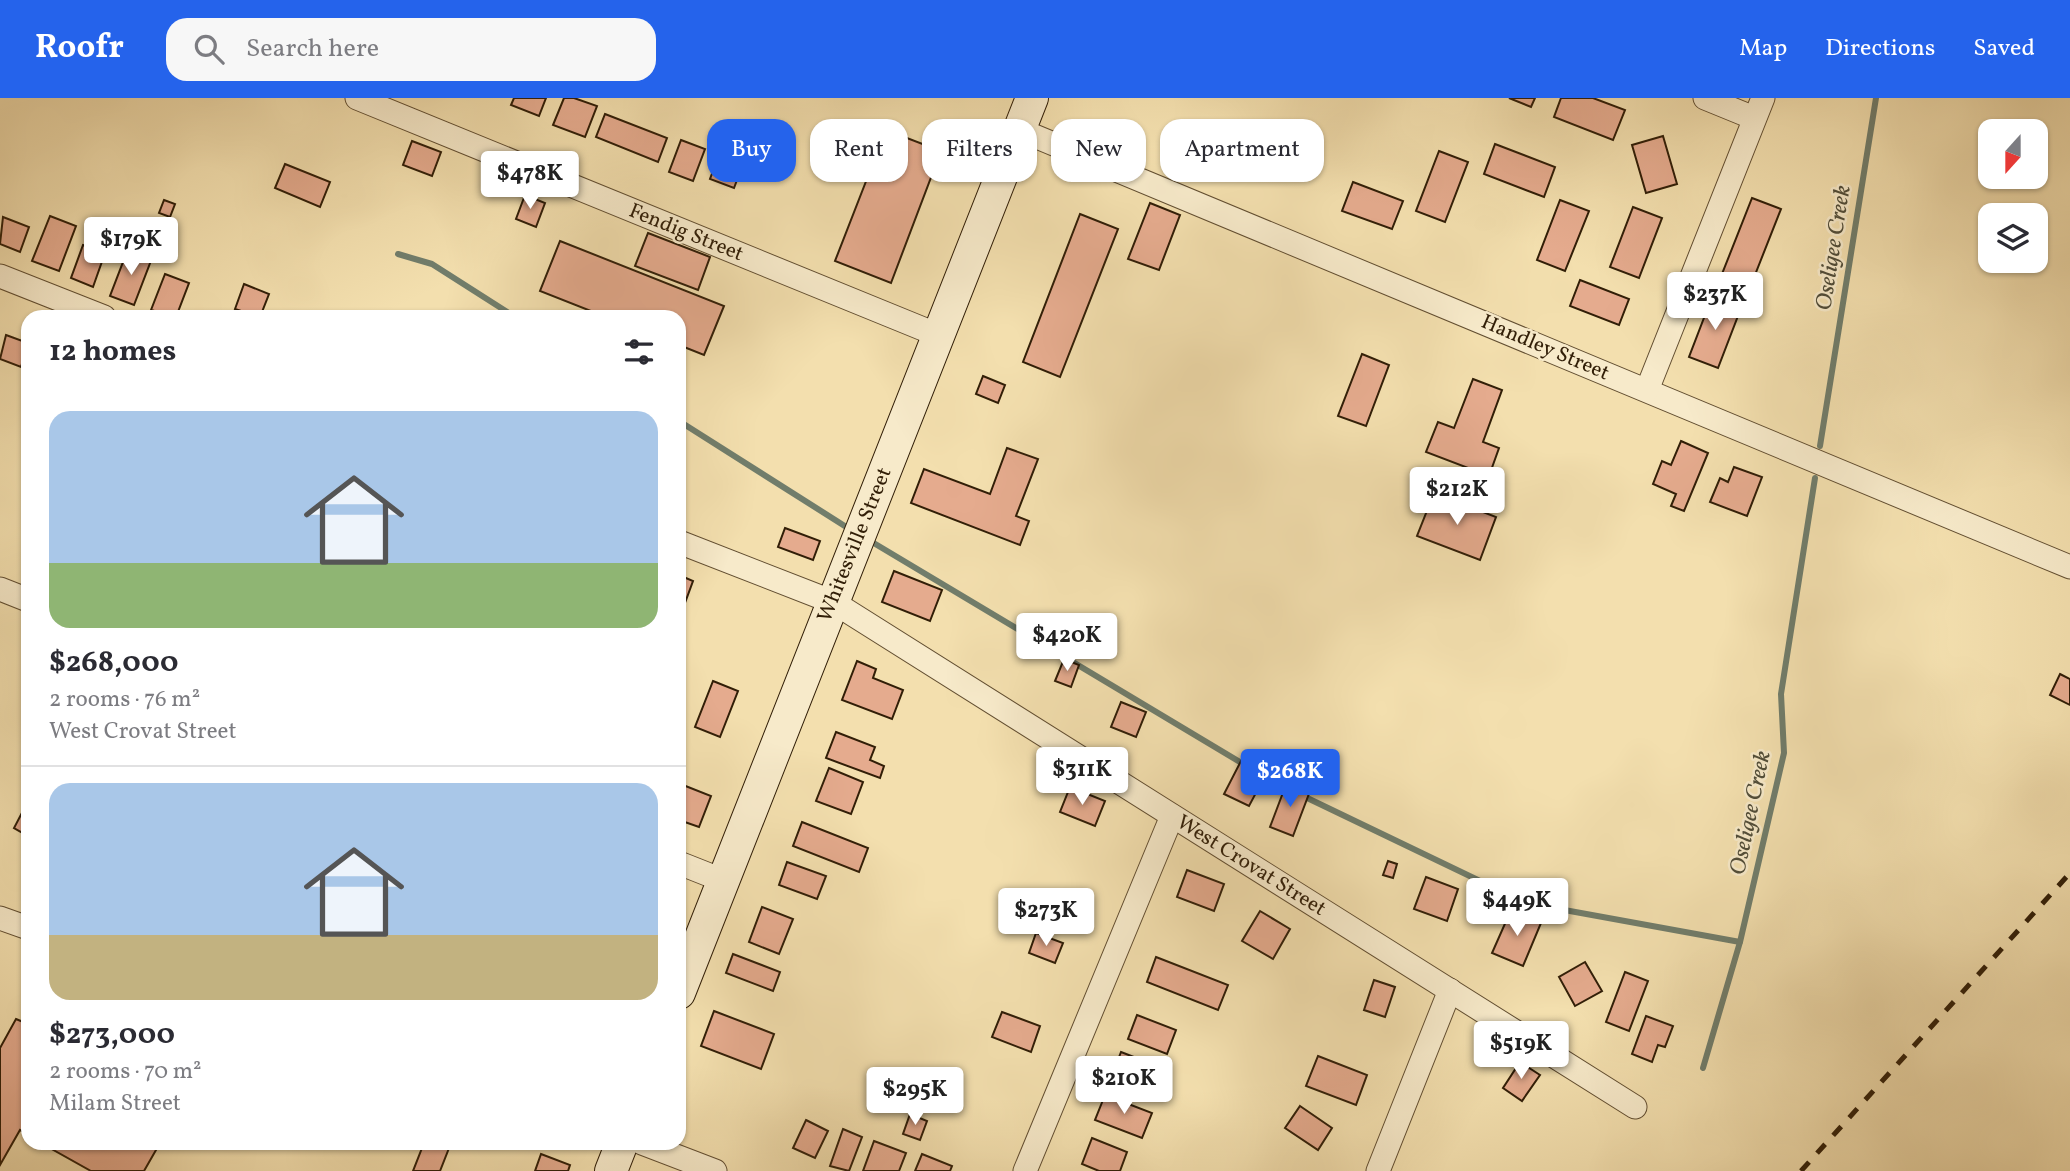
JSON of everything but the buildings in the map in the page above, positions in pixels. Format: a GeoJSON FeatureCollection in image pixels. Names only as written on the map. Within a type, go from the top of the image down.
{"type":"FeatureCollection","features":[{"type":"Feature","properties":{"kind":"main road","name":"Whitesville Street"},"geometry":{"type":"LineString","coordinates":[[1024,119],[1032,98]]}},
{"type":"Feature","properties":{"kind":"main road","name":"Whitesville Street"},"geometry":{"type":"LineString","coordinates":[[686,975],[999,182]]}},
{"type":"Feature","properties":{"kind":"main road"},"geometry":{"type":"LineString","coordinates":[[611,1171],[619,1150]]}},
{"type":"Feature","properties":{"kind":"street","name":"Fendig Street"},"geometry":{"type":"LineString","coordinates":[[357,98],[938,335]]}},
{"type":"Feature","properties":{"kind":"street"},"geometry":{"type":"LineString","coordinates":[[1647,390],[1758,108],[1705,98]]}},
{"type":"Feature","properties":{"kind":"street","name":"Handley Street"},"geometry":{"type":"LineString","coordinates":[[1037,137],[2070,567]]}},
{"type":"Feature","properties":{"kind":"street"},"geometry":{"type":"LineString","coordinates":[[0,276],[86,310]]}},
{"type":"Feature","properties":{"kind":"street","name":"West Crovat Street"},"geometry":{"type":"LineString","coordinates":[[686,545],[832,602],[1635,1107]]}},
{"type":"Feature","properties":{"kind":"street"},"geometry":{"type":"LineString","coordinates":[[0,589],[21,597]]}},
{"type":"Feature","properties":{"kind":"street"},"geometry":{"type":"LineString","coordinates":[[1025,1171],[1172,816]]}},
{"type":"Feature","properties":{"kind":"street"},"geometry":{"type":"LineString","coordinates":[[686,866],[722,880]]}},
{"type":"Feature","properties":{"kind":"street"},"geometry":{"type":"LineString","coordinates":[[0,918],[21,926]]}},
{"type":"Feature","properties":{"kind":"street"},"geometry":{"type":"LineString","coordinates":[[1378,1171],[1450,990]]}},
{"type":"Feature","properties":{"kind":"street"},"geometry":{"type":"LineString","coordinates":[[660,1150],[715,1171]]}},
{"type":"Feature","properties":{"kind":"waterway","name":"Oseligee Creek"},"geometry":{"type":"LineString","coordinates":[[1820,446],[1876,98]]}},
{"type":"Feature","properties":{"kind":"waterway"},"geometry":{"type":"LineString","coordinates":[[398,254],[432,264],[504,310]]}},
{"type":"Feature","properties":{"kind":"waterway"},"geometry":{"type":"LineString","coordinates":[[686,425],[851,530]]}},
{"type":"Feature","properties":{"kind":"waterway","name":"Oseligee Creek"},"geometry":{"type":"LineString","coordinates":[[1703,1068],[1740,942],[1784,753],[1781,694],[1815,478]]}},
{"type":"Feature","properties":{"kind":"waterway"},"geometry":{"type":"LineString","coordinates":[[867,539],[1245,765]]}},
{"type":"Feature","properties":{"kind":"waterway"},"geometry":{"type":"LineString","coordinates":[[1257,773],[1291,790]]}},
{"type":"Feature","properties":{"kind":"waterway"},"geometry":{"type":"LineString","coordinates":[[1301,795],[1526,903],[1740,942]]}},
{"type":"Feature","properties":{"kind":"railway"},"geometry":{"type":"LineString","coordinates":[[1801,1171],[2070,873]]}}]}
